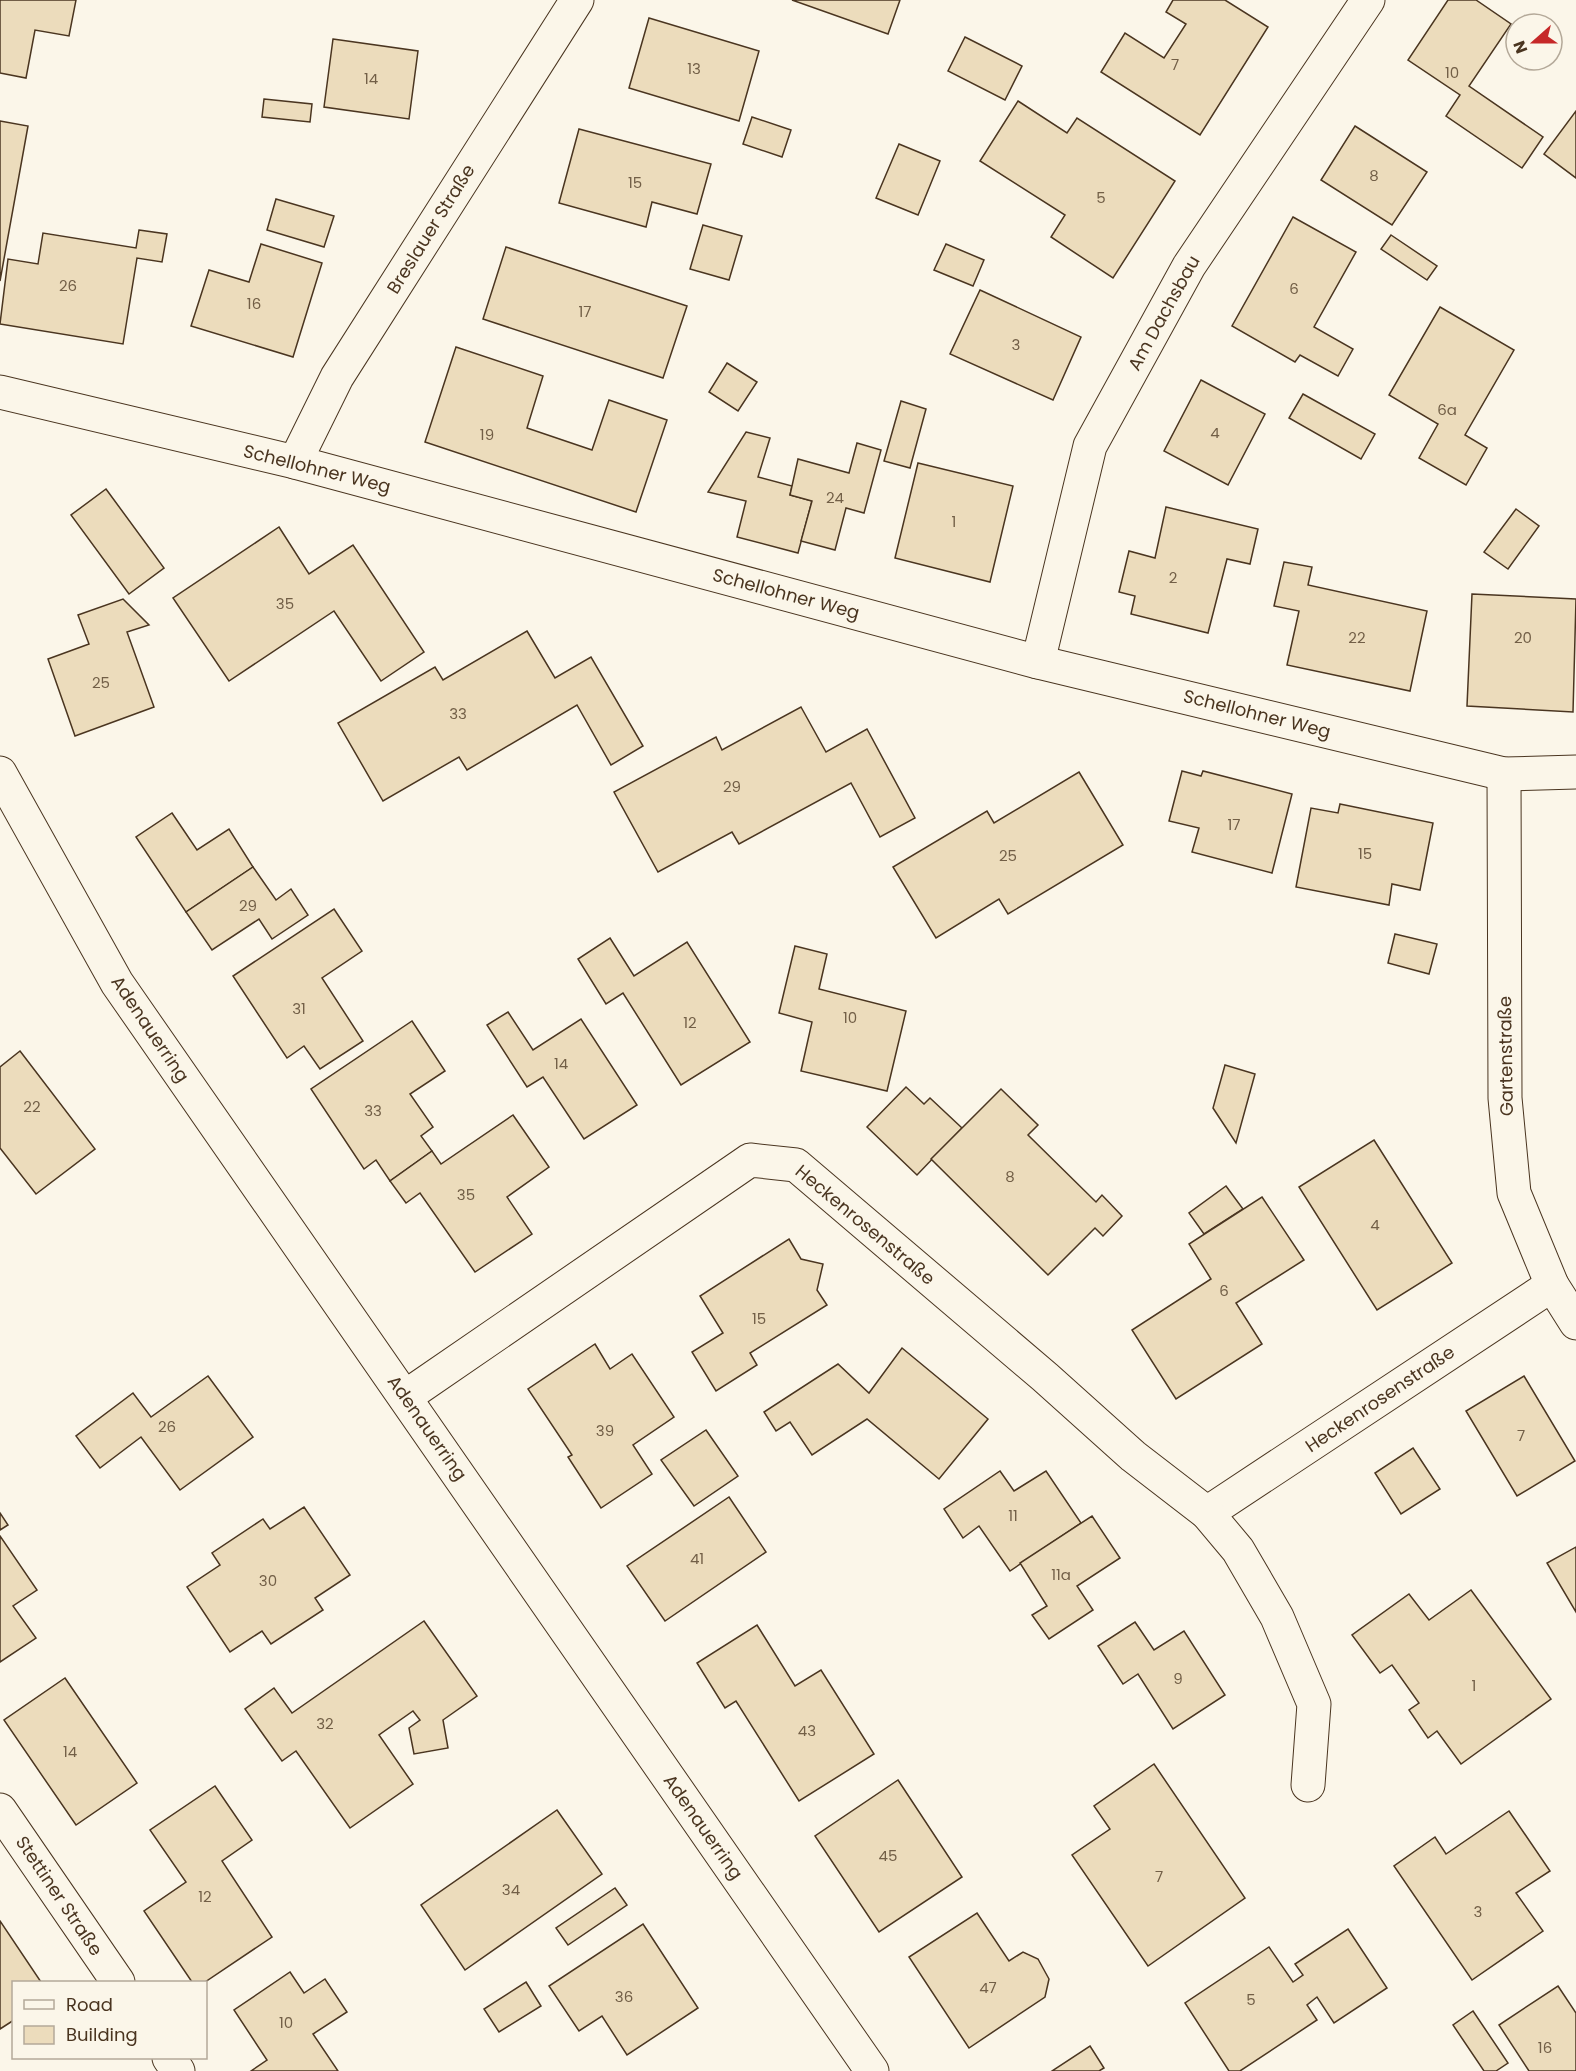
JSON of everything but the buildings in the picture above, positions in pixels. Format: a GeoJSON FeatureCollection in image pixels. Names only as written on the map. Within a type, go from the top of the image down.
{"type":"FeatureCollection","features":[{"type":"Feature","properties":{"kind":"street","name":"Breslauer Straße"},"geometry":{"type":"LineString","coordinates":[[295,462],[338,377],[577,0]]}},
{"type":"Feature","properties":{"kind":"street","name":"Am Dachsbau"},"geometry":{"type":"LineString","coordinates":[[1038,662],[1090,446],[1189,266],[1368,0]]}},
{"type":"Feature","properties":{"kind":"street","name":"Schellohner Weg"},"geometry":{"type":"LineString","coordinates":[[0,392],[295,462],[1038,662],[1504,774],[1576,772]]}},
{"type":"Feature","properties":{"kind":"street","name":"Adenauerring"},"geometry":{"type":"LineString","coordinates":[[0,773],[117,983],[872,2071]]}},
{"type":"Feature","properties":{"kind":"street","name":"Gartenstraße"},"geometry":{"type":"LineString","coordinates":[[1504,774],[1506,1098],[1514,1193],[1552,1285],[1576,1323]]}},
{"type":"Feature","properties":{"kind":"street","name":"Heckenrosenstraße"},"geometry":{"type":"LineString","coordinates":[[405,1397],[750,1160],[796,1165],[1045,1377],[1133,1456],[1207,1513],[1238,1550],[1277,1617],[1314,1704],[1308,1785]]}},
{"type":"Feature","properties":{"kind":"street","name":"Heckenrosenstraße"},"geometry":{"type":"LineString","coordinates":[[1207,1513],[1552,1285]]}},
{"type":"Feature","properties":{"kind":"street","name":"Stettiner Straße"},"geometry":{"type":"LineString","coordinates":[[0,1810],[117,1981]]}}]}
